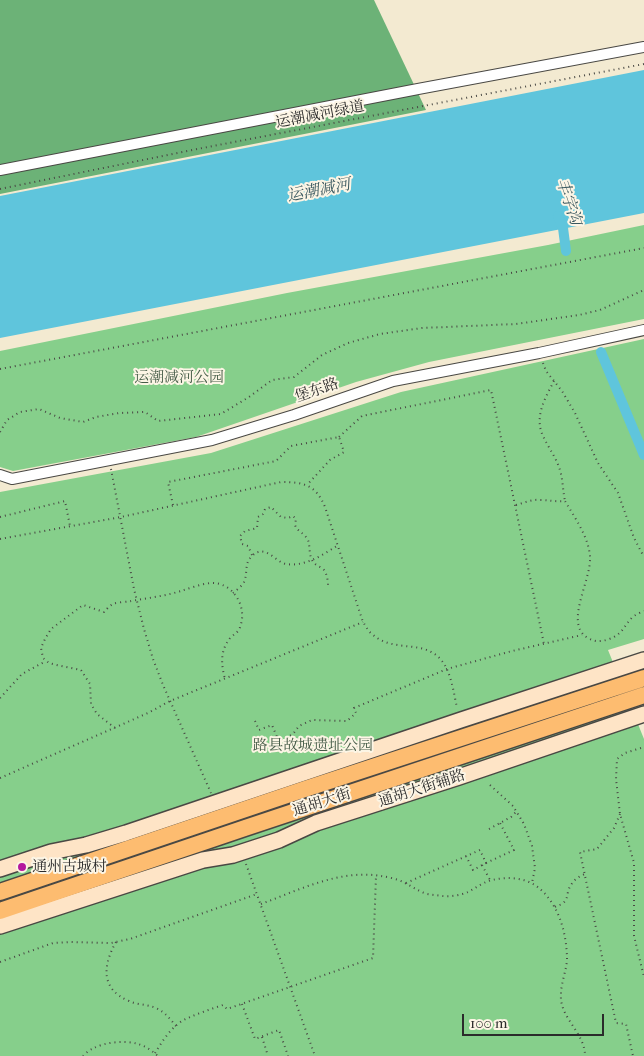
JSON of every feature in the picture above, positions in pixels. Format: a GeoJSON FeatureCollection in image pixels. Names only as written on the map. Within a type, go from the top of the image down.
{"type":"FeatureCollection","features":[{"type":"Feature","properties":{"kind":"main road","name":"通胡大街"},"geometry":{"type":"LineString","coordinates":[[0,892],[296,792],[644,678]]}},
{"type":"Feature","properties":{"kind":"main road","name":"通胡大街"},"geometry":{"type":"LineString","coordinates":[[0,911],[644,695]]}},
{"type":"Feature","properties":{"kind":"street"},"geometry":{"type":"LineString","coordinates":[[0,170],[644,47]]}},
{"type":"Feature","properties":{"kind":"street","name":"堡东路"},"geometry":{"type":"LineString","coordinates":[[0,475],[12,479],[212,440],[294,415],[393,381],[539,353],[644,330]]}},
{"type":"Feature","properties":{"kind":"street"},"geometry":{"type":"LineString","coordinates":[[0,869],[51,852],[86,845],[126,833],[644,660]]}},
{"type":"Feature","properties":{"kind":"street","name":"通胡大街辅路"},"geometry":{"type":"LineString","coordinates":[[0,926],[203,860],[233,855],[261,846],[279,840],[316,822],[459,777],[644,714]]}},
{"type":"Feature","properties":{"kind":"path","name":"运潮减河绿道"},"geometry":{"type":"LineString","coordinates":[[0,189],[192,150],[644,64]]}},
{"type":"Feature","properties":{"kind":"path"},"geometry":{"type":"LineString","coordinates":[[0,369],[644,248]]}},
{"type":"Feature","properties":{"kind":"path"},"geometry":{"type":"LineString","coordinates":[[0,432],[7,420],[20,412],[39,409],[60,418],[83,422],[96,416],[120,413],[145,412],[158,421],[221,414],[272,380],[294,377],[322,355],[348,343],[380,334],[422,328],[516,324],[579,315],[600,310],[644,290]]}},
{"type":"Feature","properties":{"kind":"path"},"geometry":{"type":"LineString","coordinates":[[539,353],[546,371],[562,391],[575,413],[598,463],[618,493],[634,538],[644,557]]}},
{"type":"Feature","properties":{"kind":"path"},"geometry":{"type":"LineString","coordinates":[[554,382],[546,397],[539,418],[542,434],[554,455],[562,475],[565,501],[586,537],[590,556],[589,572],[579,605],[577,626],[582,635],[600,642],[620,634],[634,616],[644,611]]}},
{"type":"Feature","properties":{"kind":"path"},"geometry":{"type":"LineString","coordinates":[[173,505],[168,482],[276,461],[291,446],[339,437],[362,416],[491,390],[544,644]]}},
{"type":"Feature","properties":{"kind":"path"},"geometry":{"type":"LineString","coordinates":[[307,485],[330,460],[344,452],[339,437]]}},
{"type":"Feature","properties":{"kind":"path"},"geometry":{"type":"LineString","coordinates":[[109,460],[144,629],[170,701],[212,794]]}},
{"type":"Feature","properties":{"kind":"path"},"geometry":{"type":"LineString","coordinates":[[0,539],[121,517],[281,482],[297,482],[307,485],[321,498],[363,622],[370,633],[380,640],[393,645],[420,647],[431,651],[441,660],[447,669],[461,720]]}},
{"type":"Feature","properties":{"kind":"path"},"geometry":{"type":"LineString","coordinates":[[515,505],[532,500],[565,501]]}},
{"type":"Feature","properties":{"kind":"path"},"geometry":{"type":"LineString","coordinates":[[0,516],[64,501],[70,526]]}},
{"type":"Feature","properties":{"kind":"path"},"geometry":{"type":"LineString","coordinates":[[252,555],[248,546],[242,544],[240,536],[245,530],[257,528],[258,517],[263,514],[265,508],[271,506],[281,518],[293,516],[296,519],[296,529],[307,538],[309,543],[308,550],[312,560],[317,567],[324,571],[328,579],[328,586]]}},
{"type":"Feature","properties":{"kind":"path"},"geometry":{"type":"LineString","coordinates":[[233,593],[244,582],[247,563],[252,555],[261,551],[268,553],[284,564],[306,563],[338,546]]}},
{"type":"Feature","properties":{"kind":"path"},"geometry":{"type":"LineString","coordinates":[[115,728],[97,714],[92,704],[90,684],[81,670],[49,663],[43,658],[41,648],[51,629],[83,605],[104,612],[113,604],[175,593],[211,583],[219,584],[230,590],[238,598],[242,608],[240,629],[224,647],[222,657],[225,679]]}},
{"type":"Feature","properties":{"kind":"path"},"geometry":{"type":"LineString","coordinates":[[0,778],[115,728],[170,701],[363,622]]}},
{"type":"Feature","properties":{"kind":"path"},"geometry":{"type":"LineString","coordinates":[[255,721],[259,730],[272,725],[279,742],[293,734],[299,726],[312,720],[348,721],[356,713],[354,708],[447,669],[582,635]]}},
{"type":"Feature","properties":{"kind":"path"},"geometry":{"type":"LineString","coordinates":[[0,698],[22,674],[47,660]]}},
{"type":"Feature","properties":{"kind":"path"},"geometry":{"type":"LineString","coordinates":[[641,748],[625,752],[617,759],[616,779],[620,814],[634,862],[634,936],[644,977]]}},
{"type":"Feature","properties":{"kind":"path"},"geometry":{"type":"LineString","coordinates":[[490,785],[513,806],[524,824],[532,846],[535,868],[532,883]]}},
{"type":"Feature","properties":{"kind":"path"},"geometry":{"type":"LineString","coordinates":[[489,829],[517,812]]}},
{"type":"Feature","properties":{"kind":"path"},"geometry":{"type":"LineString","coordinates":[[620,814],[614,828],[597,849],[580,852],[616,1023],[626,1024],[633,1056]]}},
{"type":"Feature","properties":{"kind":"path"},"geometry":{"type":"LineString","coordinates":[[466,856],[473,870],[514,850],[500,823]]}},
{"type":"Feature","properties":{"kind":"path"},"geometry":{"type":"LineString","coordinates":[[406,883],[480,850],[486,863]]}},
{"type":"Feature","properties":{"kind":"path"},"geometry":{"type":"LineString","coordinates":[[244,857],[315,1056]]}},
{"type":"Feature","properties":{"kind":"path"},"geometry":{"type":"LineString","coordinates":[[482,865],[490,880]]}},
{"type":"Feature","properties":{"kind":"path"},"geometry":{"type":"LineString","coordinates":[[261,904],[324,881],[360,874],[401,881],[426,894],[445,896],[468,892],[490,880],[506,878],[532,883],[545,894],[555,907],[565,939],[567,960],[560,995],[568,1020],[584,1043],[585,1056]]}},
{"type":"Feature","properties":{"kind":"path"},"geometry":{"type":"LineString","coordinates":[[555,907],[563,903],[567,898],[571,883],[579,876],[585,874]]}},
{"type":"Feature","properties":{"kind":"path"},"geometry":{"type":"LineString","coordinates":[[155,1053],[165,1038],[186,1018],[222,1005],[227,1009],[373,958],[376,876]]}},
{"type":"Feature","properties":{"kind":"path"},"geometry":{"type":"LineString","coordinates":[[0,962],[53,943],[111,943],[130,939],[257,894]]}},
{"type":"Feature","properties":{"kind":"path"},"geometry":{"type":"LineString","coordinates":[[116,942],[109,954],[106,966],[111,986],[119,996],[131,1002],[156,1008],[166,1014],[176,1026]]}},
{"type":"Feature","properties":{"kind":"path"},"geometry":{"type":"LineString","coordinates":[[242,1004],[254,1039],[279,1030],[288,1056]]}},
{"type":"Feature","properties":{"kind":"path"},"geometry":{"type":"LineString","coordinates":[[262,1036],[268,1056]]}},
{"type":"Feature","properties":{"kind":"path"},"geometry":{"type":"LineString","coordinates":[[83,1056],[91,1049],[105,1044],[124,1042],[138,1043],[158,1056]]}},
{"type":"Feature","properties":{"kind":"green space"},"geometry":{"type":"Polygon","coordinates":[[[0,0],[374,0],[426,110],[0,194],[0,0]]]}},
{"type":"Feature","properties":{"kind":"green space","name":"运潮减河公园"},"geometry":{"type":"Polygon","coordinates":[[[644,225],[644,319],[429,362],[356,382],[196,437],[13,471],[0,467],[0,351],[287,293],[548,245],[644,225]]]}},
{"type":"Feature","properties":{"kind":"green space","name":"路县故城遗址公园"},"geometry":{"type":"Polygon","coordinates":[[[644,339],[644,639],[608,650],[644,739],[644,1056],[0,1056],[0,492],[211,453],[401,392],[644,339]]]}},
{"type":"Feature","properties":{"kind":"water","name":"运潮减河"},"geometry":{"type":"Polygon","coordinates":[[[644,70],[644,213],[0,338],[0,196],[644,70]]]}},
{"type":"Feature","properties":{"kind":"waterway","name":"丰字沟"},"geometry":{"type":"LineString","coordinates":[[558,216],[563,228],[566,251]]}},
{"type":"Feature","properties":{"kind":"waterway","name":"丰字沟"},"geometry":{"type":"LineString","coordinates":[[601,352],[644,455]]}},
{"type":"Feature","properties":{"kind":"place","name":"通州古城村"},"geometry":{"type":"Point","coordinates":[22,867]}}]}
